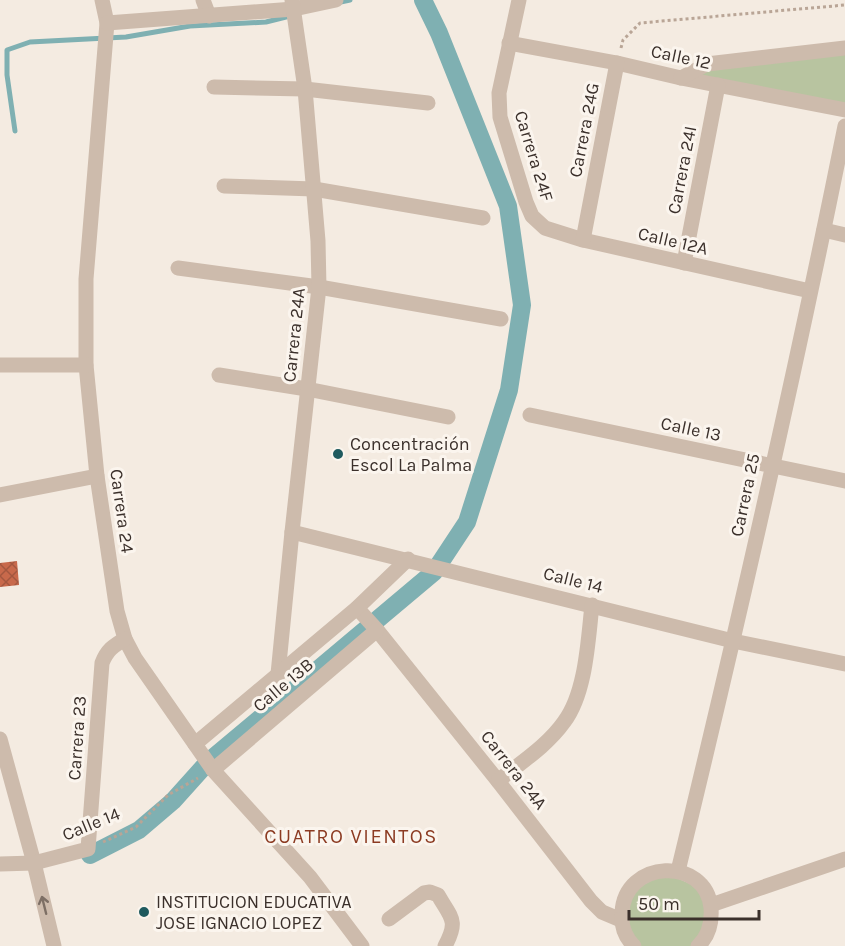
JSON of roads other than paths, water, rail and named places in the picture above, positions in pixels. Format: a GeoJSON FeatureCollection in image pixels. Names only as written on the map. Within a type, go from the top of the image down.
{"type":"FeatureCollection","features":[{"type":"Feature","properties":{"kind":"street","name":"Carrera 24"},"geometry":{"type":"LineString","coordinates":[[102,0],[106,28],[105,54],[86,279],[86,364],[97,476],[117,611],[125,639],[135,658],[213,770],[310,878],[362,946]]}},
{"type":"Feature","properties":{"kind":"street"},"geometry":{"type":"LineString","coordinates":[[203,0],[209,16]]}},
{"type":"Feature","properties":{"kind":"street"},"geometry":{"type":"LineString","coordinates":[[106,28],[336,0]]}},
{"type":"Feature","properties":{"kind":"street","name":"Carrera 24F"},"geometry":{"type":"LineString","coordinates":[[519,0],[499,93],[500,117],[525,202],[532,216]]}},
{"type":"Feature","properties":{"kind":"street","name":"Carrera 24A"},"geometry":{"type":"LineString","coordinates":[[278,674],[319,287],[318,241],[305,89],[293,5]]}},
{"type":"Feature","properties":{"kind":"street","name":"Calle 12"},"geometry":{"type":"LineString","coordinates":[[509,43],[845,110]]}},
{"type":"Feature","properties":{"kind":"street"},"geometry":{"type":"LineString","coordinates":[[681,78],[707,64],[845,48]]}},
{"type":"Feature","properties":{"kind":"street","name":"Carrera 24G"},"geometry":{"type":"LineString","coordinates":[[582,240],[617,63]]}},
{"type":"Feature","properties":{"kind":"street","name":"Carrera 24I"},"geometry":{"type":"LineString","coordinates":[[684,263],[718,85]]}},
{"type":"Feature","properties":{"kind":"street"},"geometry":{"type":"LineString","coordinates":[[214,87],[305,89],[428,103]]}},
{"type":"Feature","properties":{"kind":"street","name":"Carrera 25"},"geometry":{"type":"LineString","coordinates":[[678,871],[734,641],[845,126]]}},
{"type":"Feature","properties":{"kind":"street"},"geometry":{"type":"LineString","coordinates":[[224,186],[314,189],[483,218]]}},
{"type":"Feature","properties":{"kind":"street","name":"Calle 12A"},"geometry":{"type":"LineString","coordinates":[[532,216],[545,228],[582,240],[810,291]]}},
{"type":"Feature","properties":{"kind":"street"},"geometry":{"type":"LineString","coordinates":[[824,230],[845,235]]}},
{"type":"Feature","properties":{"kind":"street"},"geometry":{"type":"LineString","coordinates":[[178,268],[319,287],[501,319]]}},
{"type":"Feature","properties":{"kind":"street"},"geometry":{"type":"LineString","coordinates":[[0,365],[86,364]]}},
{"type":"Feature","properties":{"kind":"street"},"geometry":{"type":"LineString","coordinates":[[219,375],[307,389],[448,417]]}},
{"type":"Feature","properties":{"kind":"street","name":"Calle 13"},"geometry":{"type":"LineString","coordinates":[[530,415],[845,481]]}},
{"type":"Feature","properties":{"kind":"street"},"geometry":{"type":"LineString","coordinates":[[0,495],[97,476]]}},
{"type":"Feature","properties":{"kind":"street","name":"Calle 14"},"geometry":{"type":"LineString","coordinates":[[292,532],[734,641],[845,664]]}},
{"type":"Feature","properties":{"kind":"street"},"geometry":{"type":"LineString","coordinates":[[195,744],[357,608],[408,559]]}},
{"type":"Feature","properties":{"kind":"street"},"geometry":{"type":"LineString","coordinates":[[498,781],[548,741],[565,722],[577,699],[585,663],[592,605]]}},
{"type":"Feature","properties":{"kind":"street","name":"Carrera 24A"},"geometry":{"type":"LineString","coordinates":[[357,608],[498,781],[591,901],[602,912],[621,920]]}},
{"type":"Feature","properties":{"kind":"street","name":"Calle 13B"},"geometry":{"type":"LineString","coordinates":[[213,770],[377,630]]}},
{"type":"Feature","properties":{"kind":"street","name":"Carrera 23"},"geometry":{"type":"LineString","coordinates":[[88,849],[102,663],[111,648],[125,639]]}},
{"type":"Feature","properties":{"kind":"street"},"geometry":{"type":"LineString","coordinates":[[0,739],[54,946]]}},
{"type":"Feature","properties":{"kind":"street","name":"Calle 14"},"geometry":{"type":"LineString","coordinates":[[0,864],[34,863],[88,849]]}},
{"type":"Feature","properties":{"kind":"street"},"geometry":{"type":"LineString","coordinates":[[711,905],[845,859]]}},
{"type":"Feature","properties":{"kind":"street"},"geometry":{"type":"LineString","coordinates":[[634,946],[625,933],[621,920],[622,906],[627,892],[636,881],[649,873],[663,870],[678,871],[689,876],[699,883],[706,893],[711,905],[712,918],[709,932],[698,946]]}},
{"type":"Feature","properties":{"kind":"street"},"geometry":{"type":"LineString","coordinates":[[389,919],[424,893],[430,892],[438,895],[454,923],[446,946]]}},
{"type":"Feature","properties":{"kind":"waterway"},"geometry":{"type":"LineString","coordinates":[[336,3],[350,0]]}},
{"type":"Feature","properties":{"kind":"waterway"},"geometry":{"type":"LineString","coordinates":[[90,855],[139,830],[173,801],[208,762],[434,572],[467,522],[509,390],[522,305],[508,206],[439,33],[423,0]]}},
{"type":"Feature","properties":{"kind":"waterway"},"geometry":{"type":"LineString","coordinates":[[15,131],[7,75],[7,50],[30,42],[126,37],[190,26],[266,22],[290,16]]}},
{"type":"Feature","properties":{"kind":"place","name":"Concentración Escol La Palma"},"geometry":{"type":"Point","coordinates":[338,454]}},
{"type":"Feature","properties":{"kind":"place","name":"INSTITUCION EDUCATIVA JOSE IGNACIO LOPEZ"},"geometry":{"type":"Point","coordinates":[144,912]}},
{"type":"Feature","properties":{"kind":"district","name":"CUATRO VIENTOS"},"geometry":{"type":"Point","coordinates":[351,836]}}]}
